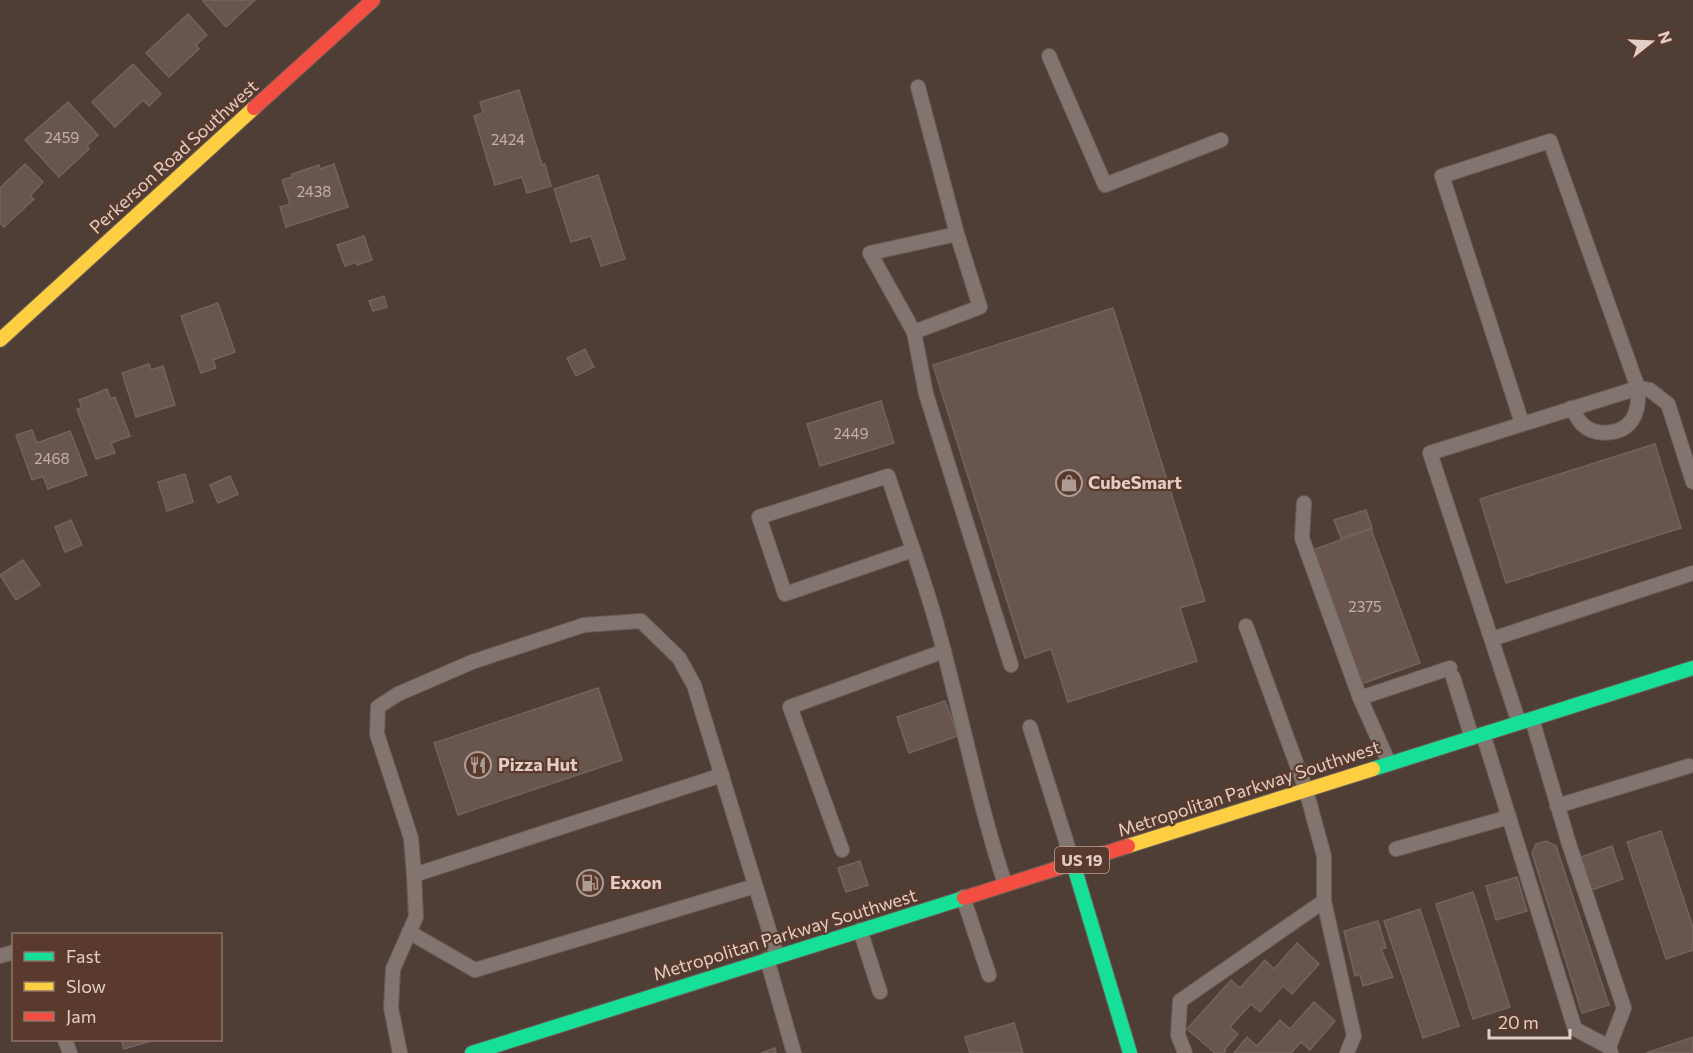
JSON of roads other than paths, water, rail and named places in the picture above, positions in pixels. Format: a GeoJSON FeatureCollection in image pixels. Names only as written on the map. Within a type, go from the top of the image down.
{"type":"FeatureCollection","features":[{"type":"Feature","properties":{"kind":"main road","name":"Perkerson Road Southwest"},"geometry":{"type":"LineString","coordinates":[[0,340],[373,0]]}},
{"type":"Feature","properties":{"kind":"main road","name":"Metropolitan Parkway Southwest"},"geometry":{"type":"LineString","coordinates":[[472,1053],[1693,668]]}},
{"type":"Feature","properties":{"kind":"main road"},"geometry":{"type":"LineString","coordinates":[[1073,863],[1130,1053]]}},
{"type":"Feature","properties":{"kind":"lane"},"geometry":{"type":"LineString","coordinates":[[1049,56],[1105,185],[1221,140]]}},
{"type":"Feature","properties":{"kind":"lane"},"geometry":{"type":"LineString","coordinates":[[914,332],[980,307],[957,234],[918,87]]}},
{"type":"Feature","properties":{"kind":"lane"},"geometry":{"type":"LineString","coordinates":[[1522,423],[1442,176],[1550,141],[1638,388],[1638,405],[1633,419],[1626,427],[1612,432],[1592,431],[1582,424],[1571,408]]}},
{"type":"Feature","properties":{"kind":"lane"},"geometry":{"type":"LineString","coordinates":[[957,234],[870,253],[914,332],[926,394],[1011,665]]}},
{"type":"Feature","properties":{"kind":"lane"},"geometry":{"type":"LineString","coordinates":[[1360,698],[1452,672],[1509,817],[1575,1029],[1610,1050],[1624,1008],[1557,806],[1492,639],[1430,453],[1638,388],[1650,390],[1668,404],[1693,482]]}},
{"type":"Feature","properties":{"kind":"lane"},"geometry":{"type":"LineString","coordinates":[[913,550],[785,594],[759,517],[888,476],[913,550],[944,651],[986,822],[1005,884]]}},
{"type":"Feature","properties":{"kind":"lane"},"geometry":{"type":"LineString","coordinates":[[1304,503],[1302,538],[1360,698],[1389,763]]}},
{"type":"Feature","properties":{"kind":"lane"},"geometry":{"type":"LineString","coordinates":[[1492,639],[1693,573]]}},
{"type":"Feature","properties":{"kind":"lane"},"geometry":{"type":"LineString","coordinates":[[400,1053],[391,1008],[393,969],[416,917],[414,875],[411,838],[377,734],[378,706],[398,693],[472,662],[584,625],[641,621],[679,658],[694,685],[755,886],[794,1053]]}},
{"type":"Feature","properties":{"kind":"lane"},"geometry":{"type":"LineString","coordinates":[[1246,626],[1306,790],[1324,856],[1324,901],[1354,1036],[1347,1053]]}},
{"type":"Feature","properties":{"kind":"lane"},"geometry":{"type":"LineString","coordinates":[[842,850],[790,707],[944,651]]}},
{"type":"Feature","properties":{"kind":"lane"},"geometry":{"type":"LineString","coordinates":[[1030,727],[1073,863]]}},
{"type":"Feature","properties":{"kind":"lane"},"geometry":{"type":"LineString","coordinates":[[1557,806],[1689,766]]}},
{"type":"Feature","properties":{"kind":"lane"},"geometry":{"type":"LineString","coordinates":[[414,875],[722,775]]}},
{"type":"Feature","properties":{"kind":"lane"},"geometry":{"type":"LineString","coordinates":[[1396,849],[1509,817]]}},
{"type":"Feature","properties":{"kind":"lane"},"geometry":{"type":"LineString","coordinates":[[410,932],[475,970],[755,886]]}},
{"type":"Feature","properties":{"kind":"lane"},"geometry":{"type":"LineString","coordinates":[[963,897],[989,975]]}},
{"type":"Feature","properties":{"kind":"lane"},"geometry":{"type":"LineString","coordinates":[[1185,1053],[1178,1035],[1180,1001],[1324,901]]}},
{"type":"Feature","properties":{"kind":"lane"},"geometry":{"type":"LineString","coordinates":[[860,930],[880,992]]}},
{"type":"Feature","properties":{"kind":"place","name":"CubeSmart"},"geometry":{"type":"Point","coordinates":[1069,483]}},
{"type":"Feature","properties":{"kind":"place","name":"Pizza Hut"},"geometry":{"type":"Point","coordinates":[478,765]}},
{"type":"Feature","properties":{"kind":"place","name":"Exxon"},"geometry":{"type":"Point","coordinates":[590,883]}}]}
